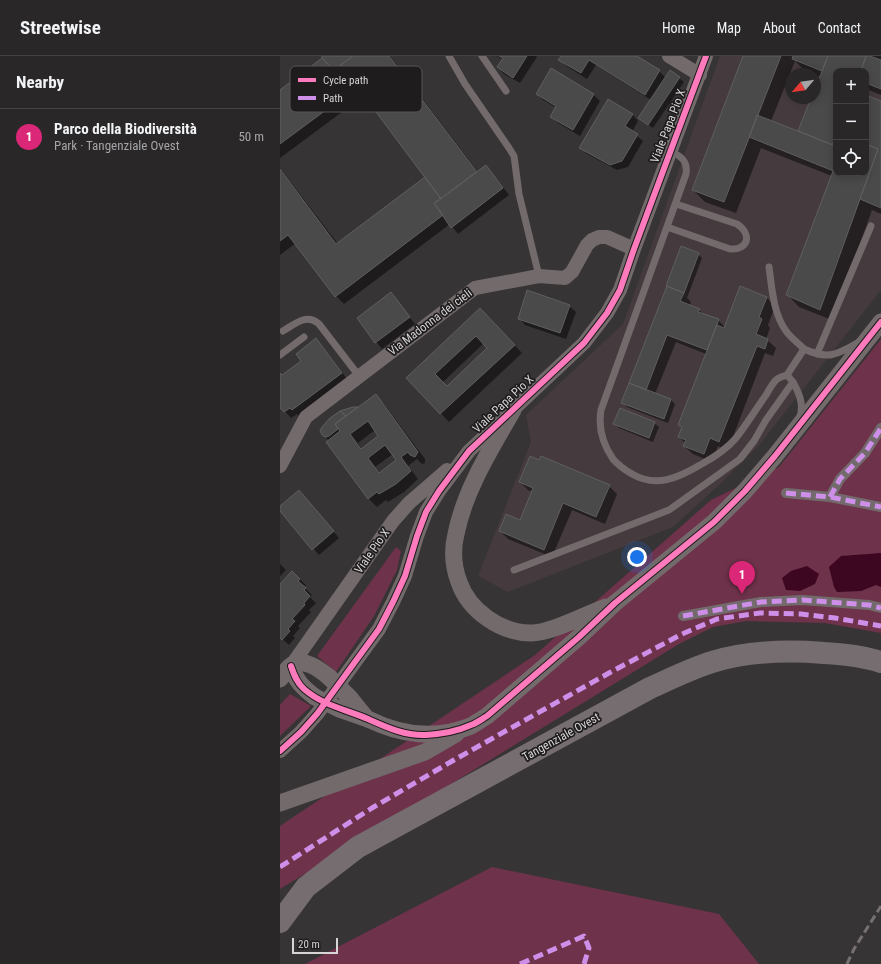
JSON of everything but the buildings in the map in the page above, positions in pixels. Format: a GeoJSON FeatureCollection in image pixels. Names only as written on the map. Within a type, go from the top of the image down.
{"type":"FeatureCollection","features":[{"type":"Feature","properties":{"kind":"highway","name":"Tangenziale Ovest"},"geometry":{"type":"LineString","coordinates":[[280,922],[306,887],[358,847],[650,688],[686,672],[713,662],[733,657],[774,651],[804,651],[843,654],[881,662]]}},
{"type":"Feature","properties":{"kind":"street"},"geometry":{"type":"LineString","coordinates":[[669,56],[700,75]]}},
{"type":"Feature","properties":{"kind":"street","name":"Viale Papa Pio X"},"geometry":{"type":"LineString","coordinates":[[280,751],[301,732],[317,714],[378,629],[394,602],[405,576],[426,512],[439,490],[469,451],[584,343],[607,313],[620,290],[706,56]]}},
{"type":"Feature","properties":{"kind":"street","name":"Via Madonna dei cieli"},"geometry":{"type":"LineString","coordinates":[[280,466],[285,443],[306,417],[474,288],[540,276],[565,278],[572,272],[587,245],[592,240],[599,237],[607,237],[634,249]]}},
{"type":"Feature","properties":{"kind":"street"},"geometry":{"type":"LineString","coordinates":[[280,803],[425,752],[487,716],[579,637],[615,603],[714,522],[745,491],[775,456],[878,327]]}},
{"type":"Feature","properties":{"kind":"street"},"geometry":{"type":"LineString","coordinates":[[513,410],[483,463],[464,504],[453,550],[455,569],[459,583],[476,608],[487,618],[501,626],[516,631],[532,633],[548,630],[615,603]]}},
{"type":"Feature","properties":{"kind":"street"},"geometry":{"type":"LineString","coordinates":[[830,497],[840,479],[865,453],[881,428]]}},
{"type":"Feature","properties":{"kind":"street","name":"Viale Pio X"},"geometry":{"type":"LineString","coordinates":[[291,666],[393,521],[409,503],[469,451]]}},
{"type":"Feature","properties":{"kind":"street"},"geometry":{"type":"LineString","coordinates":[[786,493],[830,497],[881,507]]}},
{"type":"Feature","properties":{"kind":"street"},"geometry":{"type":"LineString","coordinates":[[683,616],[761,602],[775,601],[803,600],[869,605],[881,608]]}},
{"type":"Feature","properties":{"kind":"street"},"geometry":{"type":"LineString","coordinates":[[280,680],[291,666],[298,663],[309,664],[321,670],[329,677],[368,719]]}},
{"type":"Feature","properties":{"kind":"street"},"geometry":{"type":"LineString","coordinates":[[291,666],[293,674],[299,683],[305,690],[315,697],[339,709],[394,730],[425,735],[449,732],[471,726]]}},
{"type":"Feature","properties":{"kind":"lane"},"geometry":{"type":"LineString","coordinates":[[449,56],[465,84],[514,156],[519,194],[540,276]]}},
{"type":"Feature","properties":{"kind":"lane"},"geometry":{"type":"LineString","coordinates":[[482,56],[506,91]]}},
{"type":"Feature","properties":{"kind":"lane"},"geometry":{"type":"LineString","coordinates":[[671,152],[682,158],[686,165],[686,174],[602,410],[600,428],[603,442],[616,463],[638,478],[659,482],[682,476],[703,464],[726,449],[736,438],[776,380],[787,375],[804,349]]}},
{"type":"Feature","properties":{"kind":"lane"},"geometry":{"type":"LineString","coordinates":[[667,227],[730,249],[737,249],[745,244],[747,238],[746,233],[743,228],[737,224],[676,204]]}},
{"type":"Feature","properties":{"kind":"lane"},"geometry":{"type":"LineString","coordinates":[[816,354],[871,226]]}},
{"type":"Feature","properties":{"kind":"lane"},"geometry":{"type":"LineString","coordinates":[[769,267],[776,309],[781,322],[792,337],[804,349],[816,354],[829,355],[840,352],[858,343],[878,327]]}},
{"type":"Feature","properties":{"kind":"lane"},"geometry":{"type":"LineString","coordinates":[[283,331],[306,319],[315,321],[359,376]]}},
{"type":"Feature","properties":{"kind":"lane"},"geometry":{"type":"LineString","coordinates":[[280,355],[304,337]]}},
{"type":"Feature","properties":{"kind":"lane"},"geometry":{"type":"LineString","coordinates":[[787,375],[793,382],[801,400],[802,410],[798,427]]}},
{"type":"Feature","properties":{"kind":"lane"},"geometry":{"type":"LineString","coordinates":[[514,570],[669,510],[740,459],[754,441],[766,420],[793,382]]}},
{"type":"Feature","properties":{"kind":"shaded area"},"geometry":{"type":"Polygon","coordinates":[[[720,56],[881,56],[881,290],[760,444],[719,485],[673,527],[508,592],[478,576],[531,442],[526,415],[623,324],[720,56]]]}},
{"type":"Feature","properties":{"kind":"shaded area"},"geometry":{"type":"Polygon","coordinates":[[[881,339],[881,633],[825,623],[746,621],[713,627],[679,644],[280,889],[280,826],[535,655],[711,500],[779,467],[881,339]]]}},
{"type":"Feature","properties":{"kind":"shaded area"},"geometry":{"type":"Polygon","coordinates":[[[396,547],[401,551],[397,570],[374,616],[336,672],[317,656],[396,547]]]}},
{"type":"Feature","properties":{"kind":"shaded area"},"geometry":{"type":"Polygon","coordinates":[[[881,553],[881,587],[876,585],[861,591],[837,592],[834,587],[829,567],[841,556],[881,553]]]}},
{"type":"Feature","properties":{"kind":"shaded area"},"geometry":{"type":"Polygon","coordinates":[[[807,566],[819,574],[815,584],[800,591],[786,590],[782,578],[791,571],[807,566]]]}},
{"type":"Feature","properties":{"kind":"shaded area"},"geometry":{"type":"Polygon","coordinates":[[[290,694],[311,706],[280,736],[280,705],[290,694]]]}},
{"type":"Feature","properties":{"kind":"shaded area"},"geometry":{"type":"Polygon","coordinates":[[[492,867],[719,914],[759,964],[305,964],[492,867]]]}},
{"type":"Feature","properties":{"kind":"railway"},"geometry":{"type":"LineString","coordinates":[[847,964],[854,949],[881,906]]}},
{"type":"Feature","properties":{"kind":"marked path"},"geometry":{"type":"LineString","coordinates":[[830,497],[840,479],[865,453],[881,428]]}},
{"type":"Feature","properties":{"kind":"marked path"},"geometry":{"type":"LineString","coordinates":[[786,493],[830,497],[881,507]]}},
{"type":"Feature","properties":{"kind":"marked path"},"geometry":{"type":"LineString","coordinates":[[683,616],[761,602],[803,600],[869,605],[881,608]]}},
{"type":"Feature","properties":{"kind":"marked path"},"geometry":{"type":"LineString","coordinates":[[280,867],[372,808],[454,760],[609,673],[682,634],[717,619],[760,613],[801,614],[881,626]]}},
{"type":"Feature","properties":{"kind":"marked path"},"geometry":{"type":"LineString","coordinates":[[520,964],[584,936],[589,948],[584,964]]}},
{"type":"Feature","properties":{"kind":"cycle path"},"geometry":{"type":"LineString","coordinates":[[280,751],[301,732],[317,714],[379,629],[405,576],[426,512],[439,491],[469,451],[584,343],[607,313],[620,290],[706,56]]}},
{"type":"Feature","properties":{"kind":"cycle path"},"geometry":{"type":"LineString","coordinates":[[291,666],[299,684],[311,695],[335,707],[396,730],[418,735],[432,735],[455,731],[477,722],[487,716],[579,637],[615,603],[714,522],[745,491],[775,456],[881,322]]}},
{"type":"Feature","properties":{"kind":"place","name":"Parco della Biodiversità"},"geometry":{"type":"Point","coordinates":[742,594]}}]}
